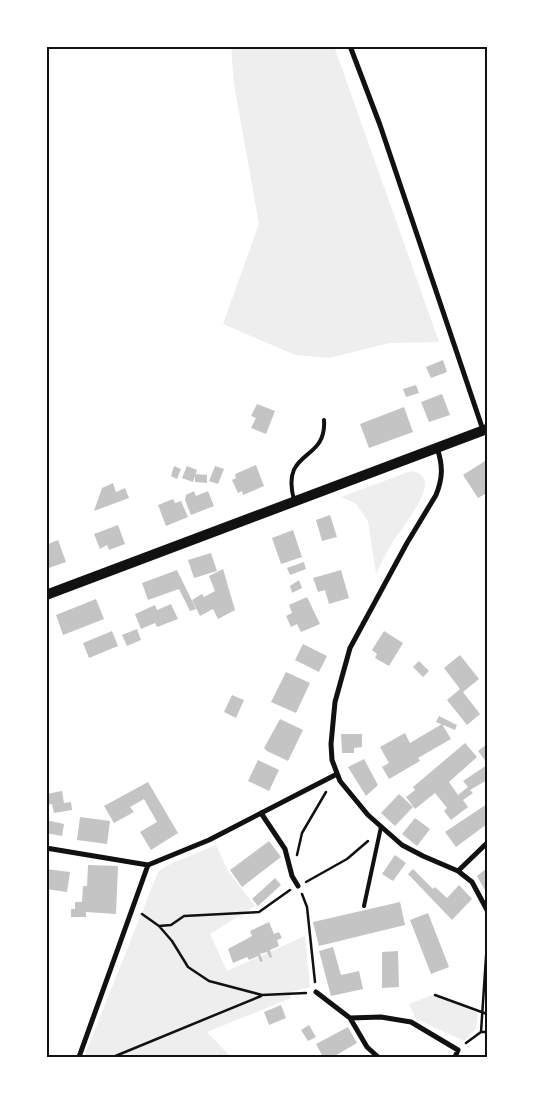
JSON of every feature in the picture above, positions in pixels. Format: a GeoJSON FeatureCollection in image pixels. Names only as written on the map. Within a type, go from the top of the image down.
{"type":"FeatureCollection","features":[{"type":"Feature","properties":{"kind":"main road"},"geometry":{"type":"LineString","coordinates":[[46,595],[294,500],[485,430]]}},
{"type":"Feature","properties":{"kind":"street"},"geometry":{"type":"LineString","coordinates":[[350,46],[380,125],[485,430]]}},
{"type":"Feature","properties":{"kind":"street"},"geometry":{"type":"LineString","coordinates":[[437,447],[442,466],[442,478],[436,495],[364,620],[344,665],[335,702],[331,744],[332,760],[336,774],[350,796],[380,826],[402,845],[458,871],[472,882],[487,910]]}},
{"type":"Feature","properties":{"kind":"street"},"geometry":{"type":"LineString","coordinates":[[46,848],[148,865],[209,840],[336,774]]}},
{"type":"Feature","properties":{"kind":"street"},"geometry":{"type":"LineString","coordinates":[[261,813],[286,849],[292,876],[298,886]]}},
{"type":"Feature","properties":{"kind":"street"},"geometry":{"type":"LineString","coordinates":[[458,871],[487,843]]}},
{"type":"Feature","properties":{"kind":"street"},"geometry":{"type":"LineString","coordinates":[[79,1057],[148,865]]}},
{"type":"Feature","properties":{"kind":"street"},"geometry":{"type":"LineString","coordinates":[[316,992],[350,1018],[368,1047],[378,1057]]}},
{"type":"Feature","properties":{"kind":"street"},"geometry":{"type":"LineString","coordinates":[[350,1018],[381,1017],[411,1022],[458,1050],[455,1057]]}},
{"type":"Feature","properties":{"kind":"lane"},"geometry":{"type":"LineString","coordinates":[[294,500],[290,485],[291,473],[300,461],[322,440],[325,434],[324,420]]}},
{"type":"Feature","properties":{"kind":"lane"},"geometry":{"type":"LineString","coordinates":[[364,906],[380,826]]}},
{"type":"Feature","properties":{"kind":"path"},"geometry":{"type":"LineString","coordinates":[[292,876],[302,833],[336,774]]}},
{"type":"Feature","properties":{"kind":"path"},"geometry":{"type":"LineString","coordinates":[[159,926],[171,924],[184,916],[259,912],[279,896],[347,859],[369,840],[380,826]]}},
{"type":"Feature","properties":{"kind":"path"},"geometry":{"type":"LineString","coordinates":[[133,908],[159,926],[172,940],[188,967],[209,981],[262,995],[316,992],[308,907]]}},
{"type":"Feature","properties":{"kind":"path"},"geometry":{"type":"LineString","coordinates":[[481,1032],[480,1012],[487,942]]}},
{"type":"Feature","properties":{"kind":"path"},"geometry":{"type":"LineString","coordinates":[[113,1057],[262,995]]}},
{"type":"Feature","properties":{"kind":"path"},"geometry":{"type":"LineString","coordinates":[[435,995],[487,1014]]}},
{"type":"Feature","properties":{"kind":"path"},"geometry":{"type":"LineString","coordinates":[[458,1050],[481,1032],[487,1032]]}},
{"type":"Feature","properties":{"kind":"shaded area"},"geometry":{"type":"Polygon","coordinates":[[[231,46],[334,46],[439,342],[390,343],[329,358],[295,355],[223,324],[259,224],[234,84],[231,46]]]}},
{"type":"Feature","properties":{"kind":"shaded area"},"geometry":{"type":"Polygon","coordinates":[[[411,471],[421,475],[425,482],[423,492],[418,504],[390,547],[376,574],[368,521],[356,504],[341,497],[411,471]]]}},
{"type":"Feature","properties":{"kind":"shaded area"},"geometry":{"type":"Polygon","coordinates":[[[216,845],[228,871],[255,906],[210,934],[227,971],[305,936],[310,987],[291,992],[291,998],[207,1032],[231,1057],[84,1057],[158,872],[166,866],[216,845]]]}},
{"type":"Feature","properties":{"kind":"shaded area"},"geometry":{"type":"Polygon","coordinates":[[[432,995],[478,1013],[476,1029],[464,1041],[416,1019],[409,1004],[432,995]]]}},
{"type":"Feature","properties":{"kind":"building"},"geometry":{"type":"Polygon","coordinates":[[[443,360],[447,372],[431,378],[426,367],[443,360]]]}},
{"type":"Feature","properties":{"kind":"building"},"geometry":{"type":"Polygon","coordinates":[[[416,385],[419,393],[406,397],[403,389],[416,385]]]}},
{"type":"Feature","properties":{"kind":"building"},"geometry":{"type":"Polygon","coordinates":[[[442,394],[450,415],[429,422],[421,402],[442,394]]]}},
{"type":"Feature","properties":{"kind":"building"},"geometry":{"type":"Polygon","coordinates":[[[257,404],[275,411],[266,434],[251,428],[256,418],[251,416],[257,404]]]}},
{"type":"Feature","properties":{"kind":"building"},"geometry":{"type":"Polygon","coordinates":[[[404,407],[413,432],[369,448],[360,424],[404,407]]]}},
{"type":"Feature","properties":{"kind":"building"},"geometry":{"type":"Polygon","coordinates":[[[485,461],[487,493],[478,498],[463,475],[485,461]]]}},
{"type":"Feature","properties":{"kind":"building"},"geometry":{"type":"Polygon","coordinates":[[[256,465],[264,486],[243,495],[242,491],[238,493],[232,480],[236,478],[235,474],[256,465]]]}},
{"type":"Feature","properties":{"kind":"building"},"geometry":{"type":"Polygon","coordinates":[[[174,466],[181,469],[177,479],[171,476],[174,466]]]}},
{"type":"Feature","properties":{"kind":"building"},"geometry":{"type":"Polygon","coordinates":[[[187,466],[197,470],[193,482],[182,478],[187,466]]]}},
{"type":"Feature","properties":{"kind":"building"},"geometry":{"type":"Polygon","coordinates":[[[215,466],[224,469],[218,484],[209,481],[215,466]]]}},
{"type":"Feature","properties":{"kind":"building"},"geometry":{"type":"Polygon","coordinates":[[[195,474],[207,475],[207,483],[195,482],[195,474]]]}},
{"type":"Feature","properties":{"kind":"building"},"geometry":{"type":"Polygon","coordinates":[[[113,483],[116,492],[125,488],[129,498],[94,511],[102,488],[113,483]]]}},
{"type":"Feature","properties":{"kind":"building"},"geometry":{"type":"Polygon","coordinates":[[[194,491],[196,496],[208,491],[214,506],[191,515],[185,500],[186,495],[194,491]]]}},
{"type":"Feature","properties":{"kind":"building"},"geometry":{"type":"Polygon","coordinates":[[[173,499],[175,503],[181,501],[188,517],[166,526],[158,505],[173,499]]]}},
{"type":"Feature","properties":{"kind":"building"},"geometry":{"type":"Polygon","coordinates":[[[330,515],[337,537],[322,541],[316,520],[330,515]]]}},
{"type":"Feature","properties":{"kind":"building"},"geometry":{"type":"Polygon","coordinates":[[[118,525],[125,544],[109,550],[107,545],[100,549],[94,534],[118,525]]]}},
{"type":"Feature","properties":{"kind":"building"},"geometry":{"type":"Polygon","coordinates":[[[293,530],[302,557],[281,564],[272,538],[293,530]]]}},
{"type":"Feature","properties":{"kind":"building"},"geometry":{"type":"Polygon","coordinates":[[[58,540],[66,562],[46,569],[46,545],[58,540]]]}},
{"type":"Feature","properties":{"kind":"building"},"geometry":{"type":"Polygon","coordinates":[[[211,553],[217,571],[194,578],[188,560],[211,553]]]}},
{"type":"Feature","properties":{"kind":"building"},"geometry":{"type":"Polygon","coordinates":[[[304,562],[306,569],[290,575],[287,568],[304,562]]]}},
{"type":"Feature","properties":{"kind":"building"},"geometry":{"type":"Polygon","coordinates":[[[223,569],[235,610],[218,619],[213,609],[200,616],[192,600],[202,594],[204,597],[215,591],[209,576],[223,569]]]}},
{"type":"Feature","properties":{"kind":"building"},"geometry":{"type":"Polygon","coordinates":[[[177,570],[196,609],[190,611],[179,589],[148,600],[142,583],[177,570]]]}},
{"type":"Feature","properties":{"kind":"building"},"geometry":{"type":"Polygon","coordinates":[[[341,570],[349,598],[329,604],[325,590],[318,592],[313,578],[341,570]]]}},
{"type":"Feature","properties":{"kind":"building"},"geometry":{"type":"Polygon","coordinates":[[[299,580],[302,588],[292,593],[290,586],[299,580]]]}},
{"type":"Feature","properties":{"kind":"building"},"geometry":{"type":"Polygon","coordinates":[[[307,597],[320,624],[301,632],[297,624],[291,627],[286,616],[292,613],[289,605],[307,597]]]}},
{"type":"Feature","properties":{"kind":"building"},"geometry":{"type":"Polygon","coordinates":[[[96,599],[104,619],[63,635],[56,615],[96,599]]]}},
{"type":"Feature","properties":{"kind":"building"},"geometry":{"type":"Polygon","coordinates":[[[171,604],[178,619],[157,627],[155,623],[141,629],[135,614],[155,605],[157,610],[171,604]]]}},
{"type":"Feature","properties":{"kind":"building"},"geometry":{"type":"Polygon","coordinates":[[[137,629],[141,640],[127,646],[122,635],[137,629]]]}},
{"type":"Feature","properties":{"kind":"building"},"geometry":{"type":"Polygon","coordinates":[[[112,631],[118,646],[89,658],[83,643],[112,631]]]}},
{"type":"Feature","properties":{"kind":"building"},"geometry":{"type":"Polygon","coordinates":[[[384,631],[403,643],[389,666],[375,658],[377,654],[372,650],[384,631]]]}},
{"type":"Feature","properties":{"kind":"building"},"geometry":{"type":"Polygon","coordinates":[[[303,644],[327,656],[319,672],[295,660],[303,644]]]}},
{"type":"Feature","properties":{"kind":"building"},"geometry":{"type":"Polygon","coordinates":[[[460,655],[479,679],[463,692],[480,714],[467,725],[447,700],[460,689],[444,668],[460,655]]]}},
{"type":"Feature","properties":{"kind":"building"},"geometry":{"type":"Polygon","coordinates":[[[419,661],[429,671],[423,677],[413,667],[419,661]]]}},
{"type":"Feature","properties":{"kind":"building"},"geometry":{"type":"Polygon","coordinates":[[[286,672],[310,683],[296,713],[271,702],[286,672]]]}},
{"type":"Feature","properties":{"kind":"building"},"geometry":{"type":"Polygon","coordinates":[[[232,695],[244,700],[236,718],[224,712],[232,695]]]}},
{"type":"Feature","properties":{"kind":"building"},"geometry":{"type":"Polygon","coordinates":[[[439,716],[457,725],[455,730],[436,722],[439,716]]]}},
{"type":"Feature","properties":{"kind":"building"},"geometry":{"type":"Polygon","coordinates":[[[280,719],[303,730],[288,761],[264,748],[280,719]]]}},
{"type":"Feature","properties":{"kind":"building"},"geometry":{"type":"Polygon","coordinates":[[[442,724],[451,739],[418,758],[420,761],[389,779],[382,767],[389,763],[380,747],[405,733],[410,743],[442,724]]]}},
{"type":"Feature","properties":{"kind":"building"},"geometry":{"type":"Polygon","coordinates":[[[341,734],[362,734],[362,747],[354,748],[354,753],[342,753],[341,734]]]}},
{"type":"Feature","properties":{"kind":"building"},"geometry":{"type":"Polygon","coordinates":[[[465,743],[477,757],[449,782],[458,795],[468,787],[463,781],[487,765],[487,780],[470,790],[473,793],[463,800],[468,807],[451,820],[444,811],[447,808],[435,793],[415,809],[406,797],[415,790],[413,787],[465,743]]]}},
{"type":"Feature","properties":{"kind":"building"},"geometry":{"type":"Polygon","coordinates":[[[487,744],[487,763],[478,751],[487,744]]]}},
{"type":"Feature","properties":{"kind":"building"},"geometry":{"type":"Polygon","coordinates":[[[364,759],[378,785],[366,796],[348,767],[364,759]]]}},
{"type":"Feature","properties":{"kind":"building"},"geometry":{"type":"Polygon","coordinates":[[[258,760],[279,770],[269,791],[248,781],[258,760]]]}},
{"type":"Feature","properties":{"kind":"building"},"geometry":{"type":"Polygon","coordinates":[[[148,782],[178,833],[151,850],[140,832],[157,822],[144,799],[130,807],[134,812],[114,823],[104,806],[148,782]]]}},
{"type":"Feature","properties":{"kind":"building"},"geometry":{"type":"Polygon","coordinates":[[[62,791],[64,803],[71,802],[72,810],[54,813],[52,804],[46,805],[46,794],[62,791]]]}},
{"type":"Feature","properties":{"kind":"building"},"geometry":{"type":"Polygon","coordinates":[[[399,794],[413,807],[395,826],[381,813],[399,794]]]}},
{"type":"Feature","properties":{"kind":"building"},"geometry":{"type":"Polygon","coordinates":[[[487,804],[487,824],[456,847],[445,832],[487,804]]]}},
{"type":"Feature","properties":{"kind":"building"},"geometry":{"type":"Polygon","coordinates":[[[80,817],[110,821],[107,844],[77,840],[80,817]]]}},
{"type":"Feature","properties":{"kind":"building"},"geometry":{"type":"Polygon","coordinates":[[[415,818],[430,829],[417,846],[402,834],[415,818]]]}},
{"type":"Feature","properties":{"kind":"building"},"geometry":{"type":"Polygon","coordinates":[[[46,820],[64,824],[62,836],[46,833],[46,820]]]}},
{"type":"Feature","properties":{"kind":"building"},"geometry":{"type":"Polygon","coordinates":[[[269,841],[281,857],[242,887],[230,870],[269,841]]]}},
{"type":"Feature","properties":{"kind":"building"},"geometry":{"type":"Polygon","coordinates":[[[395,855],[406,863],[393,881],[382,874],[395,855]]]}},
{"type":"Feature","properties":{"kind":"building"},"geometry":{"type":"Polygon","coordinates":[[[88,865],[118,866],[116,914],[86,912],[86,917],[71,917],[71,909],[75,909],[75,902],[82,902],[83,886],[87,886],[88,865]]]}},
{"type":"Feature","properties":{"kind":"building"},"geometry":{"type":"Polygon","coordinates":[[[487,868],[487,894],[477,876],[487,868]]]}},
{"type":"Feature","properties":{"kind":"building"},"geometry":{"type":"Polygon","coordinates":[[[46,869],[70,872],[67,892],[46,889],[46,869]]]}},
{"type":"Feature","properties":{"kind":"building"},"geometry":{"type":"Polygon","coordinates":[[[413,869],[433,889],[435,887],[447,898],[459,885],[472,899],[452,920],[408,874],[413,869]]]}},
{"type":"Feature","properties":{"kind":"building"},"geometry":{"type":"Polygon","coordinates":[[[275,878],[281,885],[258,906],[252,899],[275,878]]]}},
{"type":"Feature","properties":{"kind":"building"},"geometry":{"type":"Polygon","coordinates":[[[400,902],[405,925],[319,946],[313,922],[400,902]]]}},
{"type":"Feature","properties":{"kind":"building"},"geometry":{"type":"Polygon","coordinates":[[[428,913],[449,967],[431,974],[410,920],[428,913]]]}},
{"type":"Feature","properties":{"kind":"building"},"geometry":{"type":"Polygon","coordinates":[[[269,922],[274,934],[279,932],[282,938],[277,940],[279,946],[270,950],[272,957],[270,958],[267,952],[260,954],[263,961],[260,962],[258,956],[249,960],[247,957],[233,963],[228,949],[252,936],[250,931],[269,922]]]}},
{"type":"Feature","properties":{"kind":"building"},"geometry":{"type":"Polygon","coordinates":[[[333,947],[341,975],[359,971],[363,989],[331,996],[319,951],[333,947]]]}},
{"type":"Feature","properties":{"kind":"building"},"geometry":{"type":"Polygon","coordinates":[[[398,951],[399,987],[382,988],[382,952],[398,951]]]}},
{"type":"Feature","properties":{"kind":"building"},"geometry":{"type":"Polygon","coordinates":[[[281,1005],[286,1018],[269,1025],[264,1012],[281,1005]]]}},
{"type":"Feature","properties":{"kind":"building"},"geometry":{"type":"Polygon","coordinates":[[[309,1025],[316,1037],[308,1041],[301,1030],[309,1025]]]}},
{"type":"Feature","properties":{"kind":"building"},"geometry":{"type":"Polygon","coordinates":[[[348,1027],[357,1043],[333,1057],[323,1057],[316,1044],[348,1027]]]}}]}
